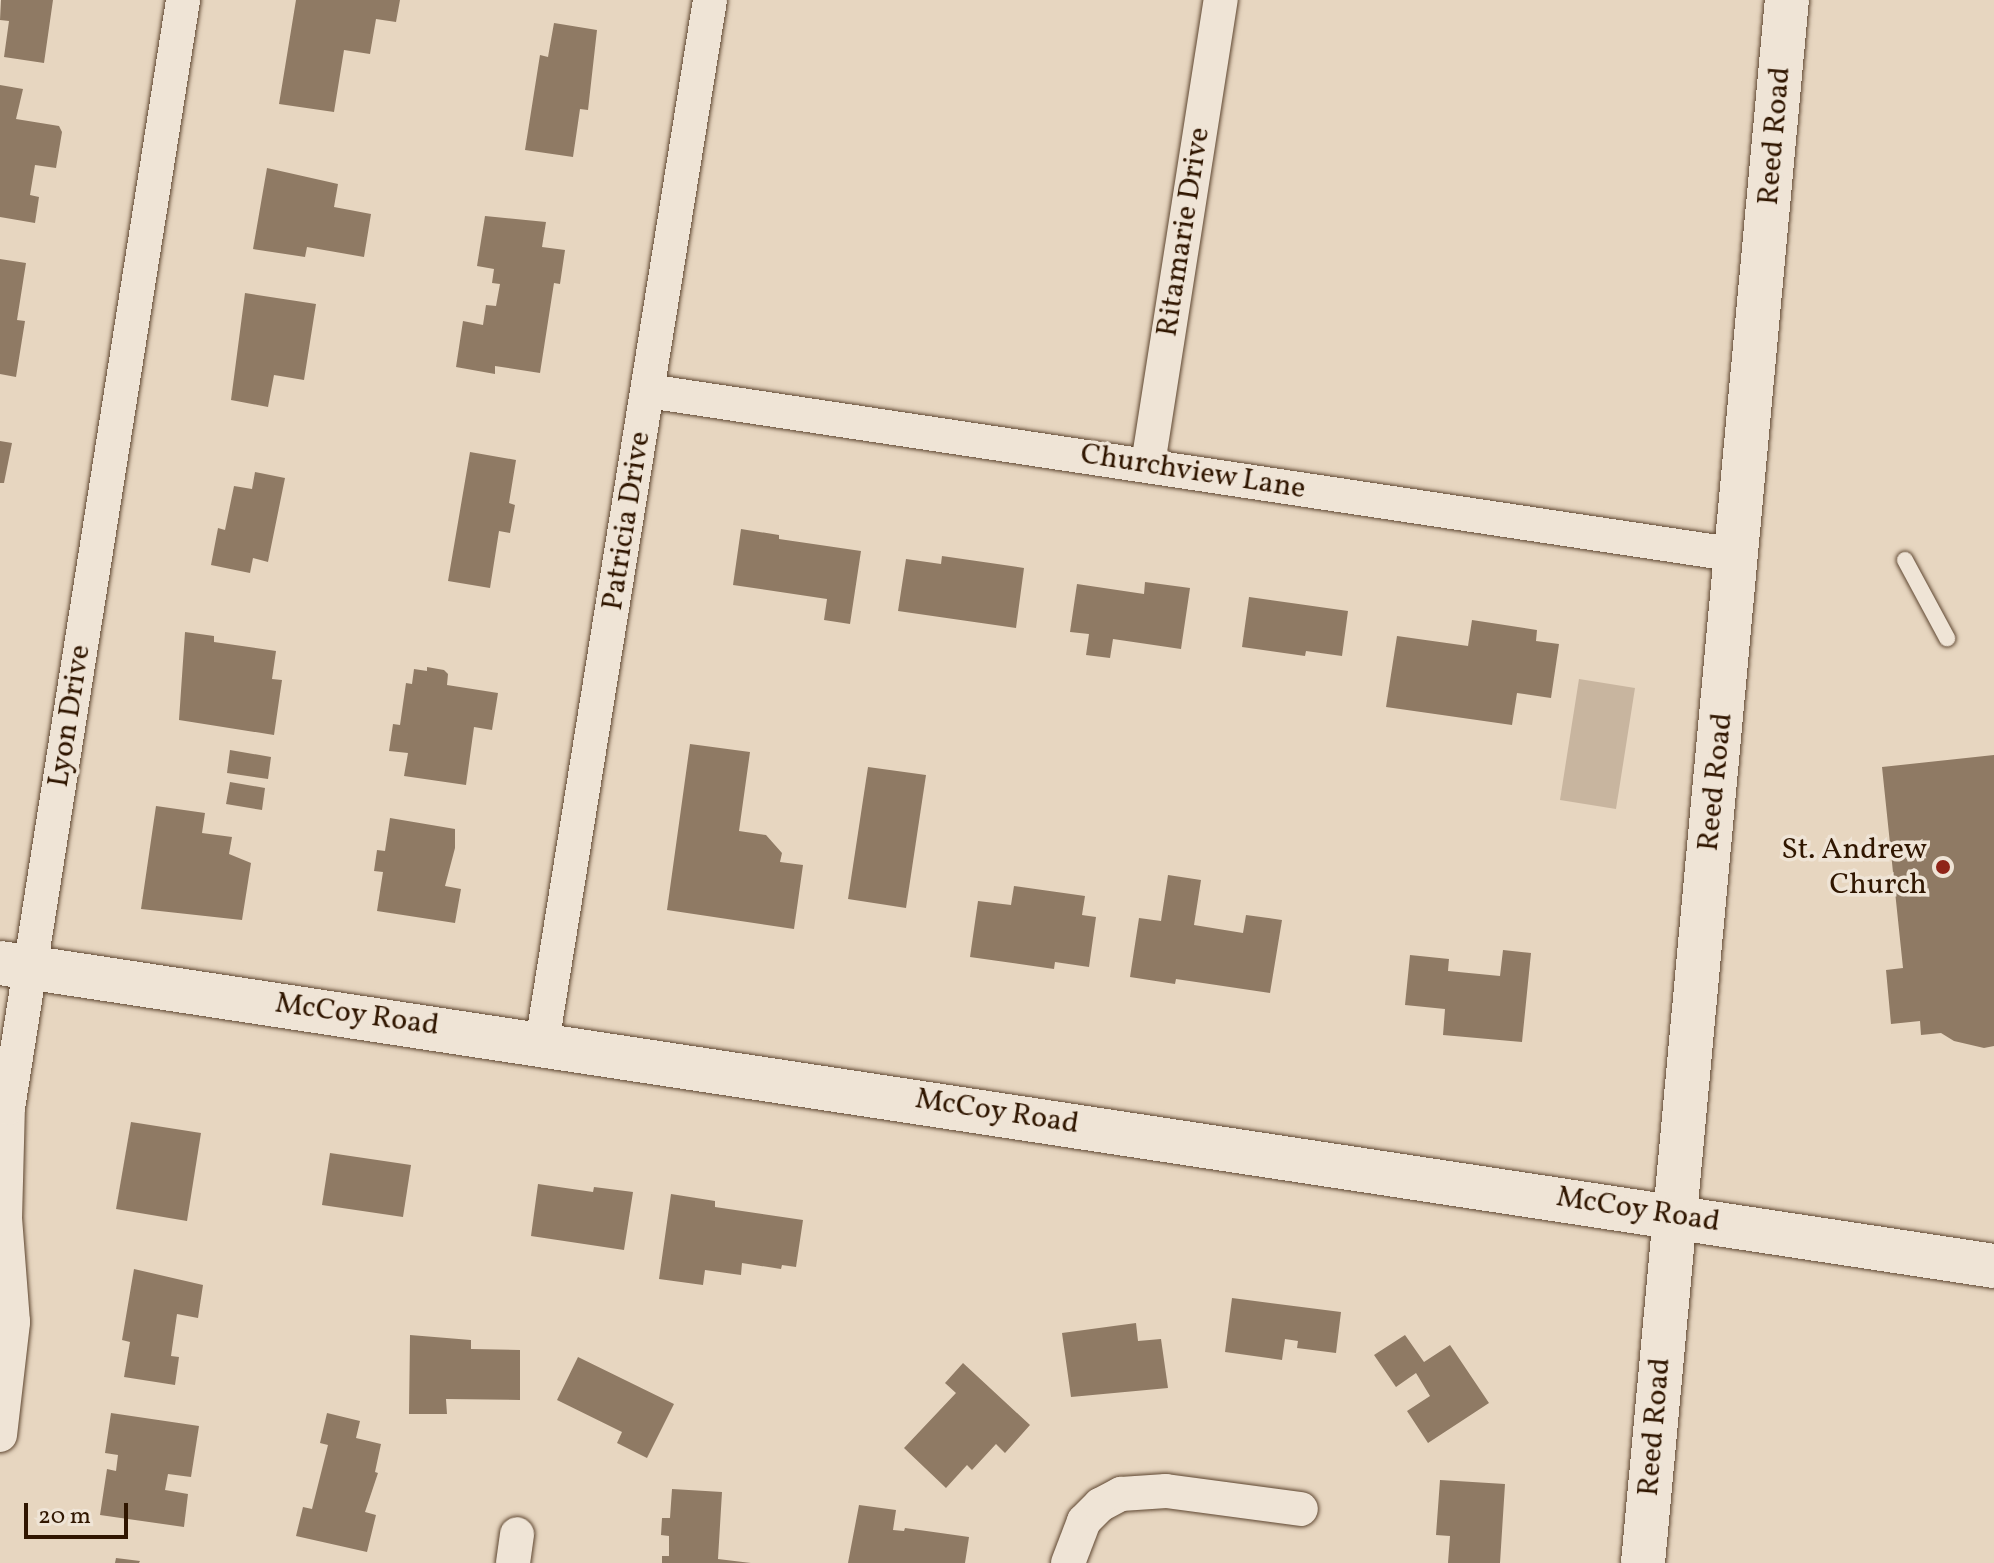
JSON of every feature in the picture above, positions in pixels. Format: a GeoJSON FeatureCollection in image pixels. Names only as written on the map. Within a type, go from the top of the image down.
{"type":"FeatureCollection","features":[{"type":"Feature","properties":{"kind":"main road","name":"Reed Road"},"geometry":{"type":"LineString","coordinates":[[1643,1563],[1787,0]]}},
{"type":"Feature","properties":{"kind":"main road","name":"McCoy Road"},"geometry":{"type":"LineString","coordinates":[[15,965],[1994,1266]]}},
{"type":"Feature","properties":{"kind":"street","name":"Lyon Drive"},"geometry":{"type":"LineString","coordinates":[[0,1435],[13,1322],[4,1164],[15,965],[183,0]]}},
{"type":"Feature","properties":{"kind":"street","name":"Patricia Drive"},"geometry":{"type":"LineString","coordinates":[[542,1043],[710,0]]}},
{"type":"Feature","properties":{"kind":"street","name":"Ritamarie Drive"},"geometry":{"type":"LineString","coordinates":[[1148,464],[1221,0]]}},
{"type":"Feature","properties":{"kind":"street","name":"Churchview Lane"},"geometry":{"type":"LineString","coordinates":[[648,391],[1738,555]]}},
{"type":"Feature","properties":{"kind":"street"},"geometry":{"type":"LineString","coordinates":[[1068,1563],[1084,1521],[1100,1505],[1121,1494],[1166,1491],[1301,1509]]}},
{"type":"Feature","properties":{"kind":"lane"},"geometry":{"type":"LineString","coordinates":[[1905,560],[1947,638]]}},
{"type":"Feature","properties":{"kind":"shaded area"},"geometry":{"type":"Polygon","coordinates":[[[1579,679],[1635,688],[1616,809],[1560,800],[1579,679]]]}},
{"type":"Feature","properties":{"kind":"building"},"geometry":{"type":"Polygon","coordinates":[[[1,0],[53,0],[44,63],[4,57],[9,21],[0,20],[1,0]]]}},
{"type":"Feature","properties":{"kind":"building"},"geometry":{"type":"Polygon","coordinates":[[[296,0],[400,0],[396,22],[376,19],[370,54],[344,50],[334,112],[279,104],[296,0]]]}},
{"type":"Feature","properties":{"kind":"building"},"geometry":{"type":"Polygon","coordinates":[[[554,23],[597,30],[588,110],[580,109],[573,157],[525,150],[540,55],[548,57],[554,23]]]}},
{"type":"Feature","properties":{"kind":"building"},"geometry":{"type":"Polygon","coordinates":[[[0,85],[23,89],[16,119],[59,126],[62,132],[56,168],[35,165],[30,195],[39,197],[35,223],[0,217],[0,85]]]}},
{"type":"Feature","properties":{"kind":"building"},"geometry":{"type":"Polygon","coordinates":[[[267,168],[338,184],[334,207],[371,214],[364,257],[307,247],[305,257],[253,249],[267,168]]]}},
{"type":"Feature","properties":{"kind":"building"},"geometry":{"type":"Polygon","coordinates":[[[485,216],[546,222],[542,247],[565,250],[560,284],[554,283],[540,373],[495,366],[495,374],[456,367],[463,321],[483,325],[486,305],[496,306],[500,284],[492,283],[494,269],[477,266],[485,216]]]}},
{"type":"Feature","properties":{"kind":"building"},"geometry":{"type":"Polygon","coordinates":[[[0,259],[26,263],[17,320],[25,321],[16,377],[0,374],[0,259]]]}},
{"type":"Feature","properties":{"kind":"building"},"geometry":{"type":"Polygon","coordinates":[[[245,293],[316,304],[304,380],[274,375],[268,407],[231,400],[245,293]]]}},
{"type":"Feature","properties":{"kind":"building"},"geometry":{"type":"Polygon","coordinates":[[[0,441],[12,443],[4,483],[0,483],[0,441]]]}},
{"type":"Feature","properties":{"kind":"building"},"geometry":{"type":"Polygon","coordinates":[[[470,452],[516,460],[509,503],[515,505],[510,533],[499,531],[490,588],[448,581],[470,452]]]}},
{"type":"Feature","properties":{"kind":"building"},"geometry":{"type":"Polygon","coordinates":[[[255,472],[285,478],[268,562],[253,558],[250,573],[211,565],[218,528],[225,530],[234,486],[252,489],[255,472]]]}},
{"type":"Feature","properties":{"kind":"building"},"geometry":{"type":"Polygon","coordinates":[[[741,529],[779,535],[779,539],[861,551],[850,624],[824,620],[827,599],[733,585],[741,529]]]}},
{"type":"Feature","properties":{"kind":"building"},"geometry":{"type":"Polygon","coordinates":[[[942,556],[1024,568],[1016,628],[898,611],[906,559],[941,564],[942,556]]]}},
{"type":"Feature","properties":{"kind":"building"},"geometry":{"type":"Polygon","coordinates":[[[1145,582],[1190,588],[1181,649],[1113,639],[1110,658],[1086,655],[1089,634],[1070,632],[1077,584],[1144,594],[1145,582]]]}},
{"type":"Feature","properties":{"kind":"building"},"geometry":{"type":"Polygon","coordinates":[[[1249,597],[1348,611],[1342,656],[1306,651],[1305,656],[1242,647],[1249,597]]]}},
{"type":"Feature","properties":{"kind":"building"},"geometry":{"type":"Polygon","coordinates":[[[1472,620],[1537,630],[1536,641],[1559,644],[1551,698],[1517,693],[1512,725],[1386,707],[1397,636],[1468,646],[1472,620]]]}},
{"type":"Feature","properties":{"kind":"building"},"geometry":{"type":"Polygon","coordinates":[[[185,632],[214,636],[214,642],[276,651],[272,679],[282,680],[274,735],[179,720],[185,632]]]}},
{"type":"Feature","properties":{"kind":"building"},"geometry":{"type":"Polygon","coordinates":[[[427,667],[444,670],[448,674],[447,685],[498,693],[492,730],[474,727],[466,785],[404,776],[408,753],[389,751],[393,724],[400,725],[406,683],[412,684],[414,669],[427,671],[427,667]]]}},
{"type":"Feature","properties":{"kind":"building"},"geometry":{"type":"Polygon","coordinates":[[[690,744],[750,752],[739,831],[766,835],[782,853],[780,862],[803,865],[794,929],[667,910],[690,744]]]}},
{"type":"Feature","properties":{"kind":"building"},"geometry":{"type":"Polygon","coordinates":[[[230,750],[271,757],[268,779],[227,773],[230,750]]]}},
{"type":"Feature","properties":{"kind":"building","name":"St. Andrew Church"},"geometry":{"type":"Polygon","coordinates":[[[1994,755],[1994,1046],[1984,1048],[1954,1041],[1941,1033],[1921,1035],[1920,1021],[1891,1024],[1886,970],[1903,968],[1882,767],[1994,755]]]}},
{"type":"Feature","properties":{"kind":"building"},"geometry":{"type":"Polygon","coordinates":[[[868,767],[926,775],[906,908],[848,899],[868,767]]]}},
{"type":"Feature","properties":{"kind":"building"},"geometry":{"type":"Polygon","coordinates":[[[230,782],[265,788],[262,810],[226,804],[230,782]]]}},
{"type":"Feature","properties":{"kind":"building"},"geometry":{"type":"Polygon","coordinates":[[[156,806],[205,813],[202,833],[232,837],[229,854],[251,863],[242,920],[141,909],[156,806]]]}},
{"type":"Feature","properties":{"kind":"building"},"geometry":{"type":"Polygon","coordinates":[[[390,818],[455,829],[455,848],[445,886],[461,889],[455,923],[377,911],[383,872],[374,871],[377,850],[385,851],[390,818]]]}},
{"type":"Feature","properties":{"kind":"building"},"geometry":{"type":"Polygon","coordinates":[[[1168,875],[1201,880],[1194,925],[1243,933],[1246,915],[1282,920],[1270,993],[1176,979],[1175,984],[1130,977],[1139,918],[1161,921],[1168,875]]]}},
{"type":"Feature","properties":{"kind":"building"},"geometry":{"type":"Polygon","coordinates":[[[1014,886],[1085,896],[1082,915],[1096,917],[1089,967],[1055,962],[1054,969],[970,957],[978,901],[1011,905],[1014,886]]]}},
{"type":"Feature","properties":{"kind":"building"},"geometry":{"type":"Polygon","coordinates":[[[1503,950],[1531,953],[1522,1042],[1443,1035],[1445,1009],[1405,1005],[1410,955],[1449,959],[1448,971],[1500,976],[1503,950]]]}},
{"type":"Feature","properties":{"kind":"building"},"geometry":{"type":"Polygon","coordinates":[[[131,1122],[201,1133],[187,1221],[116,1209],[131,1122]]]}},
{"type":"Feature","properties":{"kind":"building"},"geometry":{"type":"Polygon","coordinates":[[[330,1153],[411,1165],[403,1217],[322,1205],[330,1153]]]}},
{"type":"Feature","properties":{"kind":"building"},"geometry":{"type":"Polygon","coordinates":[[[538,1184],[593,1192],[594,1187],[633,1192],[624,1250],[531,1236],[538,1184]]]}},
{"type":"Feature","properties":{"kind":"building"},"geometry":{"type":"Polygon","coordinates":[[[671,1194],[715,1201],[715,1207],[803,1220],[796,1267],[782,1265],[781,1269],[742,1263],[741,1275],[705,1270],[703,1285],[659,1279],[671,1194]]]}},
{"type":"Feature","properties":{"kind":"building"},"geometry":{"type":"Polygon","coordinates":[[[134,1269],[203,1285],[198,1318],[177,1314],[171,1356],[179,1357],[175,1385],[124,1377],[130,1342],[122,1340],[134,1269]]]}},
{"type":"Feature","properties":{"kind":"building"},"geometry":{"type":"Polygon","coordinates":[[[1232,1298],[1341,1312],[1336,1353],[1297,1348],[1298,1341],[1285,1339],[1282,1360],[1225,1352],[1232,1298]]]}},
{"type":"Feature","properties":{"kind":"building"},"geometry":{"type":"Polygon","coordinates":[[[1136,1323],[1138,1341],[1161,1339],[1168,1388],[1071,1397],[1062,1333],[1136,1323]]]}},
{"type":"Feature","properties":{"kind":"building"},"geometry":{"type":"Polygon","coordinates":[[[410,1335],[471,1340],[471,1349],[520,1350],[520,1400],[446,1399],[447,1414],[409,1414],[410,1335]]]}},
{"type":"Feature","properties":{"kind":"building"},"geometry":{"type":"Polygon","coordinates":[[[1405,1335],[1424,1362],[1450,1345],[1489,1403],[1428,1443],[1407,1411],[1430,1396],[1416,1373],[1396,1387],[1374,1355],[1405,1335]]]}},
{"type":"Feature","properties":{"kind":"building"},"geometry":{"type":"Polygon","coordinates":[[[578,1357],[674,1404],[647,1458],[617,1443],[622,1432],[557,1400],[578,1357]]]}},
{"type":"Feature","properties":{"kind":"building"},"geometry":{"type":"Polygon","coordinates":[[[963,1363],[1030,1425],[1005,1453],[996,1444],[972,1470],[967,1465],[946,1488],[904,1448],[956,1393],[945,1383],[963,1363]]]}},
{"type":"Feature","properties":{"kind":"building"},"geometry":{"type":"Polygon","coordinates":[[[111,1413],[199,1426],[191,1477],[168,1474],[165,1490],[188,1494],[184,1527],[100,1515],[107,1469],[116,1471],[118,1455],[105,1453],[111,1413]]]}},
{"type":"Feature","properties":{"kind":"building"},"geometry":{"type":"Polygon","coordinates":[[[327,1413],[360,1421],[356,1438],[381,1444],[375,1472],[378,1473],[365,1512],[376,1515],[367,1552],[296,1536],[303,1507],[312,1509],[328,1445],[320,1443],[327,1413]]]}},
{"type":"Feature","properties":{"kind":"building"},"geometry":{"type":"Polygon","coordinates":[[[1440,1480],[1505,1484],[1500,1563],[1448,1563],[1450,1536],[1436,1535],[1440,1480]]]}},
{"type":"Feature","properties":{"kind":"building"},"geometry":{"type":"Polygon","coordinates":[[[672,1489],[722,1492],[718,1559],[751,1563],[662,1563],[662,1556],[669,1556],[669,1536],[661,1535],[662,1518],[670,1518],[672,1489]]]}},
{"type":"Feature","properties":{"kind":"building"},"geometry":{"type":"Polygon","coordinates":[[[859,1505],[896,1510],[893,1530],[904,1531],[905,1528],[969,1537],[965,1563],[848,1563],[859,1505]]]}},
{"type":"Feature","properties":{"kind":"building"},"geometry":{"type":"Polygon","coordinates":[[[116,1558],[140,1561],[115,1563],[116,1558]]]}},
{"type":"Feature","properties":{"kind":"place","name":"St. Andrew Church"},"geometry":{"type":"Point","coordinates":[1943,867]}}]}
